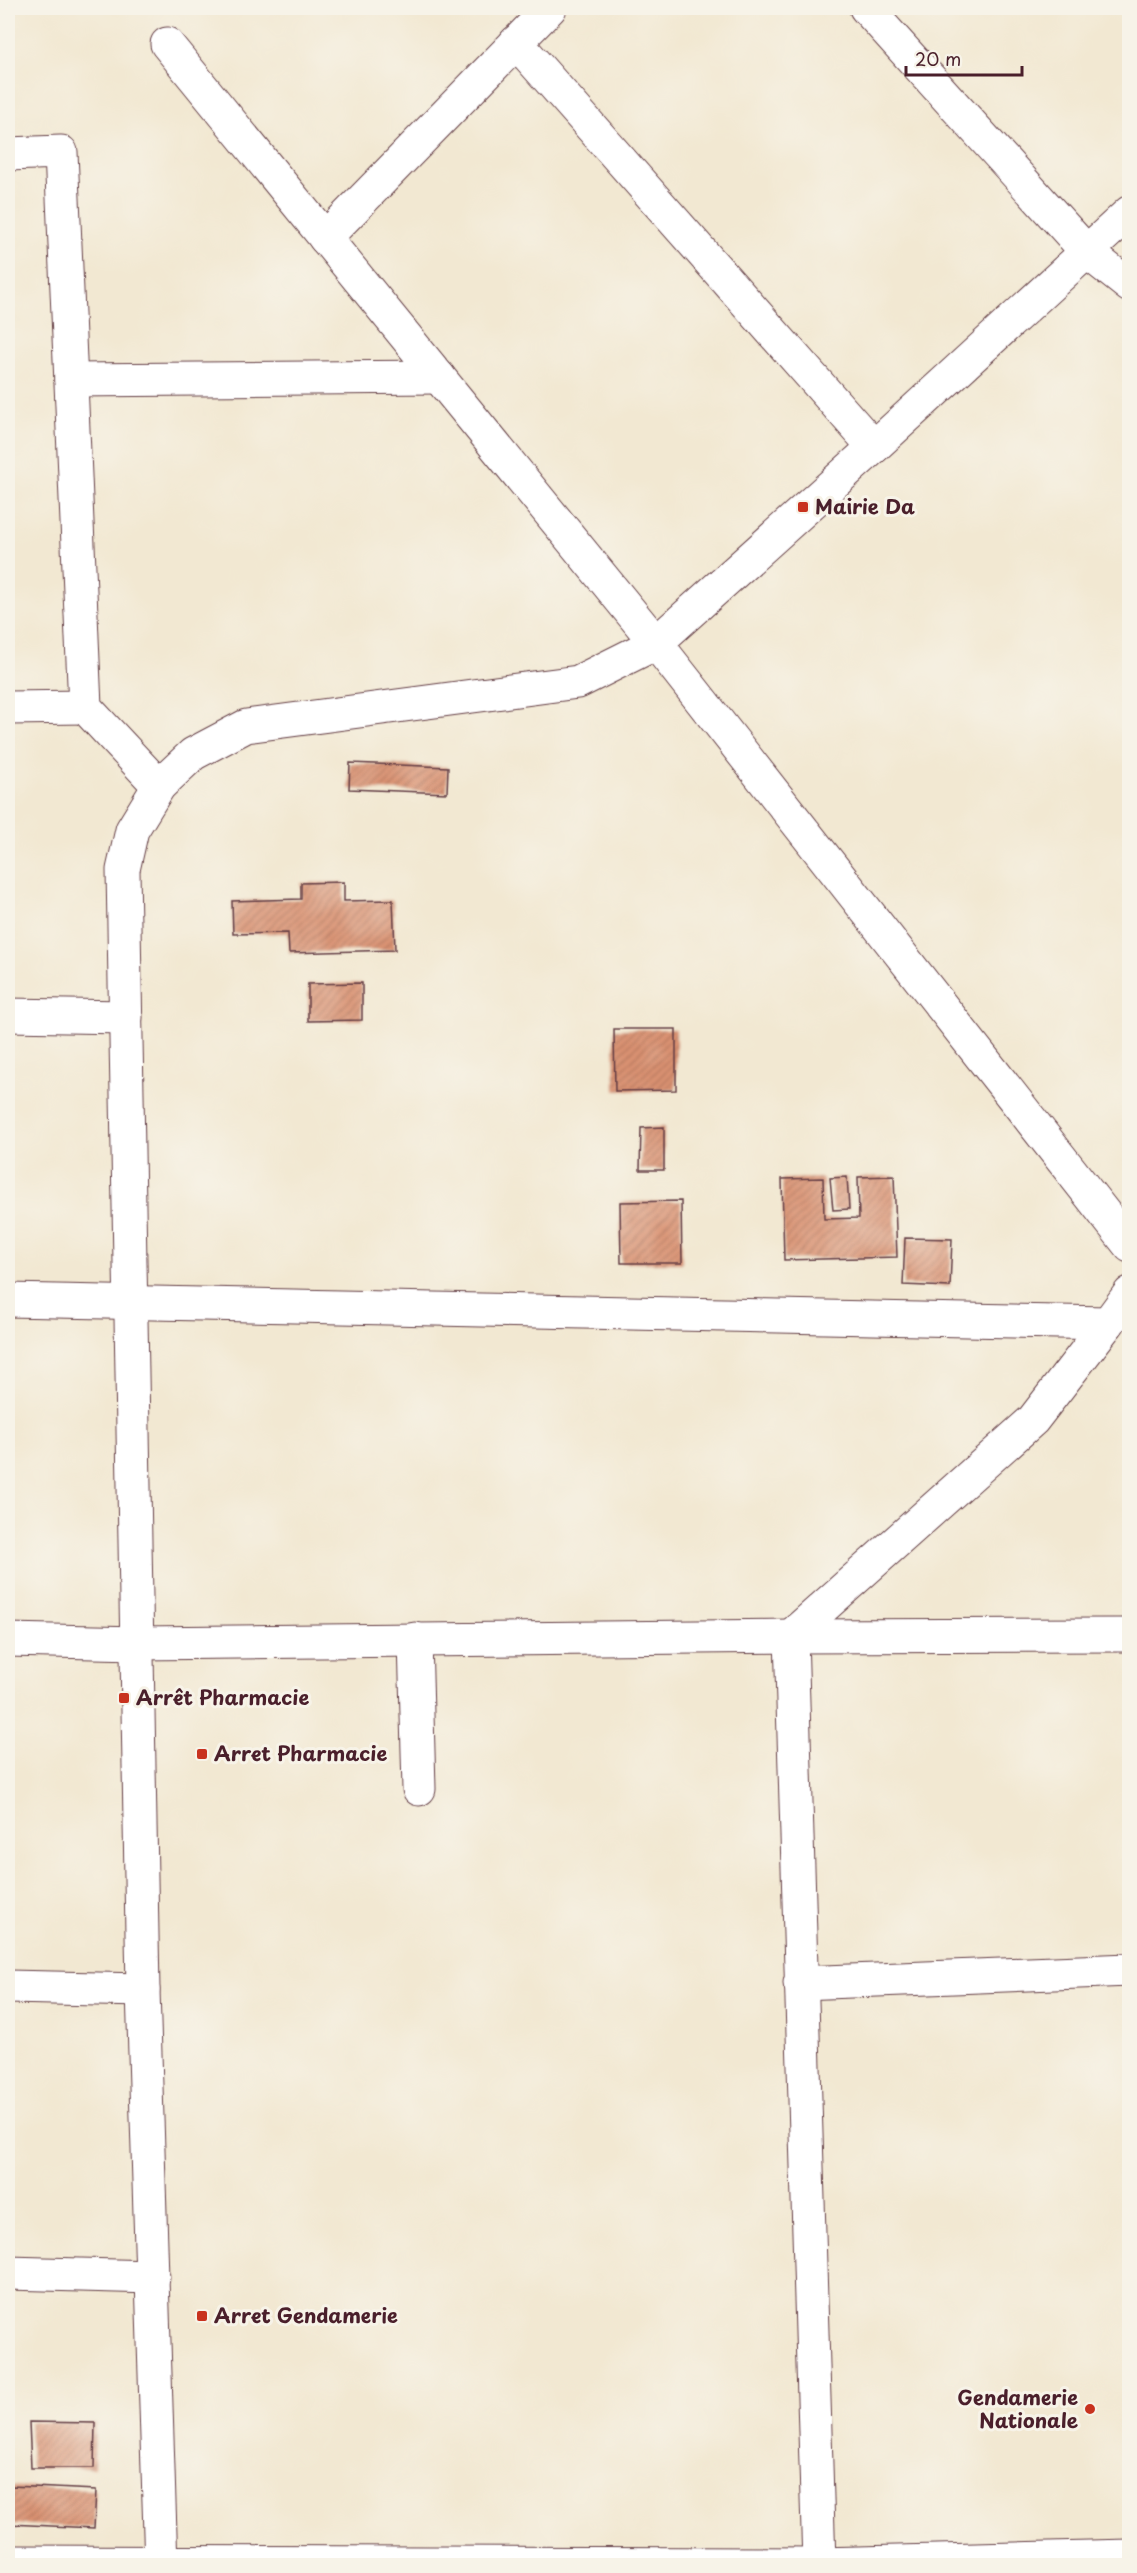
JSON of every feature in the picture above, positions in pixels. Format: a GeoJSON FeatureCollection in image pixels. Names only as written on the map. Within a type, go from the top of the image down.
{"type":"FeatureCollection","features":[{"type":"Feature","properties":{"kind":"street"},"geometry":{"type":"LineString","coordinates":[[324,238],[550,8]]}},
{"type":"Feature","properties":{"kind":"street"},"geometry":{"type":"LineString","coordinates":[[866,8],[1087,252],[1130,286]]}},
{"type":"Feature","properties":{"kind":"street"},"geometry":{"type":"LineString","coordinates":[[516,42],[874,447]]}},
{"type":"Feature","properties":{"kind":"street"},"geometry":{"type":"LineString","coordinates":[[167,44],[656,642],[1130,1246]]}},
{"type":"Feature","properties":{"kind":"street"},"geometry":{"type":"LineString","coordinates":[[8,154],[61,152],[85,707],[159,786]]}},
{"type":"Feature","properties":{"kind":"street"},"geometry":{"type":"LineString","coordinates":[[162,2564],[143,1990],[123,870],[132,830],[159,786],[193,754],[246,726],[578,682],[656,642],[874,447],[1130,212]]}},
{"type":"Feature","properties":{"kind":"street"},"geometry":{"type":"LineString","coordinates":[[71,380],[439,377]]}},
{"type":"Feature","properties":{"kind":"street"},"geometry":{"type":"LineString","coordinates":[[8,708],[85,707]]}},
{"type":"Feature","properties":{"kind":"street"},"geometry":{"type":"LineString","coordinates":[[8,1016],[126,1017]]}},
{"type":"Feature","properties":{"kind":"street"},"geometry":{"type":"LineString","coordinates":[[790,1636],[1033,1420],[1130,1293]]}},
{"type":"Feature","properties":{"kind":"street"},"geometry":{"type":"LineString","coordinates":[[8,1300],[1108,1323]]}},
{"type":"Feature","properties":{"kind":"street"},"geometry":{"type":"LineString","coordinates":[[8,1640],[138,1643],[1130,1635]]}},
{"type":"Feature","properties":{"kind":"street"},"geometry":{"type":"LineString","coordinates":[[790,1636],[819,2564]]}},
{"type":"Feature","properties":{"kind":"street"},"geometry":{"type":"LineString","coordinates":[[415,1639],[419,1789]]}},
{"type":"Feature","properties":{"kind":"street"},"geometry":{"type":"LineString","coordinates":[[800,1983],[1130,1970]]}},
{"type":"Feature","properties":{"kind":"street"},"geometry":{"type":"LineString","coordinates":[[8,1987],[143,1990]]}},
{"type":"Feature","properties":{"kind":"street"},"geometry":{"type":"LineString","coordinates":[[8,2273],[153,2277]]}},
{"type":"Feature","properties":{"kind":"street"},"geometry":{"type":"LineString","coordinates":[[8,2562],[819,2564],[1059,2561],[1130,2556]]}},
{"type":"Feature","properties":{"kind":"building"},"geometry":{"type":"Polygon","coordinates":[[[350,763],[448,767],[447,793],[349,789],[350,763]]]}},
{"type":"Feature","properties":{"kind":"building"},"geometry":{"type":"Polygon","coordinates":[[[344,882],[344,901],[393,900],[395,950],[289,953],[288,933],[233,934],[232,901],[301,899],[301,883],[344,882]]]}},
{"type":"Feature","properties":{"kind":"building"},"geometry":{"type":"Polygon","coordinates":[[[362,983],[362,1020],[308,1021],[308,984],[362,983]]]}},
{"type":"Feature","properties":{"kind":"building"},"geometry":{"type":"Polygon","coordinates":[[[614,1029],[676,1029],[676,1090],[615,1091],[614,1029]]]}},
{"type":"Feature","properties":{"kind":"building"},"geometry":{"type":"Polygon","coordinates":[[[664,1127],[664,1170],[640,1170],[641,1128],[664,1127]]]}},
{"type":"Feature","properties":{"kind":"building"},"geometry":{"type":"Polygon","coordinates":[[[894,1176],[897,1257],[784,1260],[782,1179],[823,1178],[824,1219],[859,1218],[858,1177],[894,1176]]]}},
{"type":"Feature","properties":{"kind":"building"},"geometry":{"type":"Polygon","coordinates":[[[847,1177],[849,1209],[833,1210],[830,1178],[847,1177]]]}},
{"type":"Feature","properties":{"kind":"building"},"geometry":{"type":"Polygon","coordinates":[[[681,1201],[682,1263],[621,1263],[620,1202],[681,1201]]]}},
{"type":"Feature","properties":{"kind":"building"},"geometry":{"type":"Polygon","coordinates":[[[905,1238],[952,1239],[950,1287],[903,1285],[905,1238]]]}},
{"type":"Feature","properties":{"kind":"building"},"geometry":{"type":"Polygon","coordinates":[[[29,2422],[95,2423],[94,2468],[31,2468],[29,2422]]]}},
{"type":"Feature","properties":{"kind":"building"},"geometry":{"type":"Polygon","coordinates":[[[11,2486],[96,2490],[94,2528],[9,2524],[11,2486]]]}},
{"type":"Feature","properties":{"kind":"place","name":"Mairie Da"},"geometry":{"type":"Point","coordinates":[803,507]}},
{"type":"Feature","properties":{"kind":"place","name":"Arrêt Pharmacie"},"geometry":{"type":"Point","coordinates":[124,1698]}},
{"type":"Feature","properties":{"kind":"place","name":"Arret Pharmacie"},"geometry":{"type":"Point","coordinates":[202,1754]}},
{"type":"Feature","properties":{"kind":"place","name":"Arret Gendamerie"},"geometry":{"type":"Point","coordinates":[202,2316]}},
{"type":"Feature","properties":{"kind":"place","name":"Gendamerie Nationale"},"geometry":{"type":"Point","coordinates":[1090,2409]}}]}
